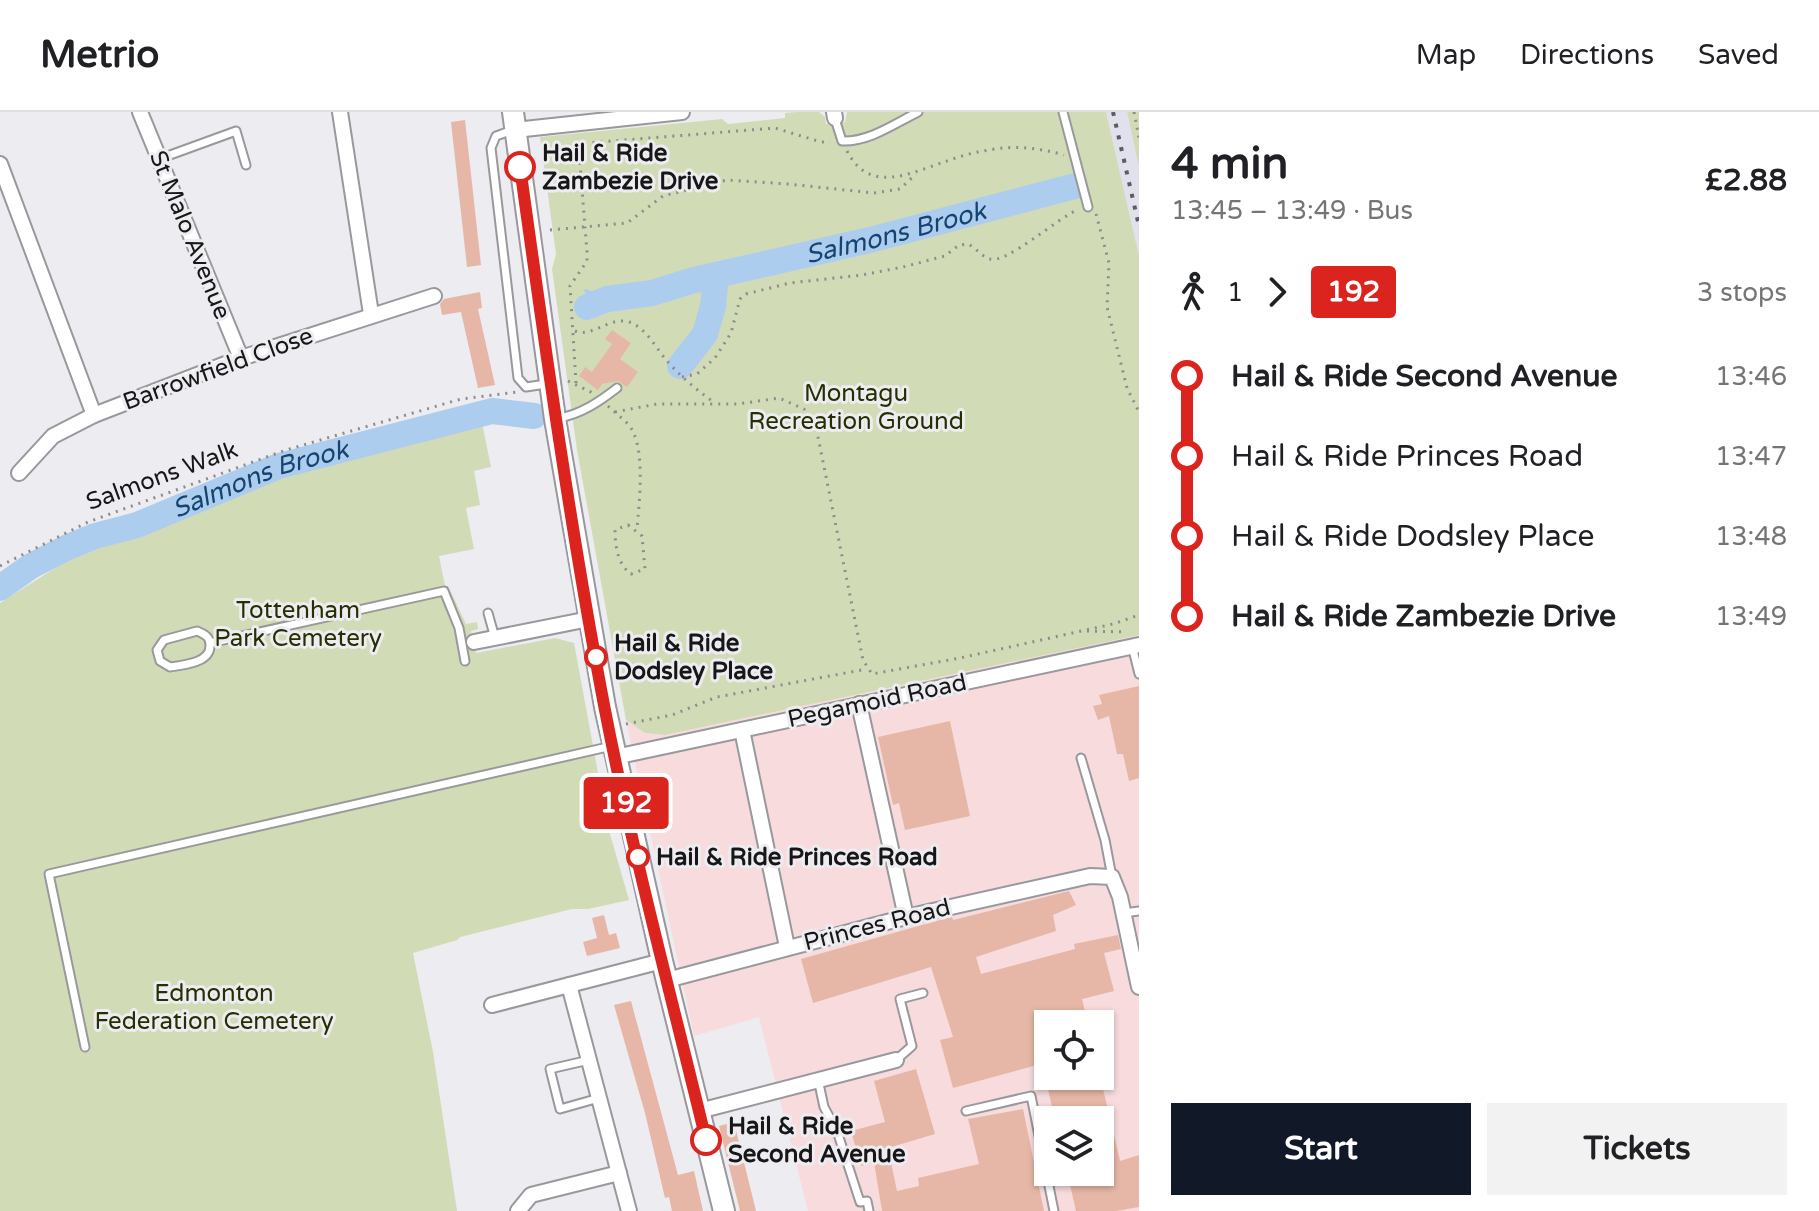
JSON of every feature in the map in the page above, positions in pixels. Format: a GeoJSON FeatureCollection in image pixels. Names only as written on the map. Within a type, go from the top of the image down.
{"type":"FeatureCollection","features":[{"type":"Feature","properties":{"kind":"main road"},"geometry":{"type":"LineString","coordinates":[[514,121],[557,382],[555,419],[614,751],[724,1211]]}},
{"type":"Feature","properties":{"kind":"street","name":"St Malo Avenue"},"geometry":{"type":"LineString","coordinates":[[140,112],[241,358]]}},
{"type":"Feature","properties":{"kind":"street"},"geometry":{"type":"LineString","coordinates":[[340,112],[371,314]]}},
{"type":"Feature","properties":{"kind":"street"},"geometry":{"type":"LineString","coordinates":[[514,121],[682,112]]}},
{"type":"Feature","properties":{"kind":"street"},"geometry":{"type":"LineString","coordinates":[[0,164],[94,415]]}},
{"type":"Feature","properties":{"kind":"street","name":"Barrowfield Close"},"geometry":{"type":"LineString","coordinates":[[19,473],[53,436],[94,415],[241,358],[434,296]]}},
{"type":"Feature","properties":{"kind":"street"},"geometry":{"type":"LineString","coordinates":[[468,643],[589,619]]}},
{"type":"Feature","properties":{"kind":"street","name":"Pegamoid Road"},"geometry":{"type":"LineString","coordinates":[[614,751],[742,730],[1136,646]]}},
{"type":"Feature","properties":{"kind":"street"},"geometry":{"type":"LineString","coordinates":[[859,704],[906,917]]}},
{"type":"Feature","properties":{"kind":"street"},"geometry":{"type":"LineString","coordinates":[[742,730],[787,947]]}},
{"type":"Feature","properties":{"kind":"street","name":"Princes Road"},"geometry":{"type":"LineString","coordinates":[[492,1005],[569,985],[787,947],[1090,876],[1112,877]]}},
{"type":"Feature","properties":{"kind":"street"},"geometry":{"type":"LineString","coordinates":[[1112,877],[1139,987]]}},
{"type":"Feature","properties":{"kind":"street"},"geometry":{"type":"LineString","coordinates":[[569,985],[629,1211]]}},
{"type":"Feature","properties":{"kind":"street"},"geometry":{"type":"LineString","coordinates":[[699,1111],[896,1060]]}},
{"type":"Feature","properties":{"kind":"street"},"geometry":{"type":"LineString","coordinates":[[518,1211],[531,1195],[619,1173]]}},
{"type":"Feature","properties":{"kind":"lane"},"geometry":{"type":"LineString","coordinates":[[835,115],[842,141],[864,138],[918,112]]}},
{"type":"Feature","properties":{"kind":"lane"},"geometry":{"type":"LineString","coordinates":[[1063,112],[1084,208]]}},
{"type":"Feature","properties":{"kind":"lane"},"geometry":{"type":"LineString","coordinates":[[514,121],[496,136],[491,148],[518,378],[526,387],[557,382]]}},
{"type":"Feature","properties":{"kind":"lane"},"geometry":{"type":"LineString","coordinates":[[159,159],[236,131],[246,165]]}},
{"type":"Feature","properties":{"kind":"lane"},"geometry":{"type":"LineString","coordinates":[[555,419],[572,415],[602,400],[617,388]]}},
{"type":"Feature","properties":{"kind":"lane"},"geometry":{"type":"LineString","coordinates":[[210,643],[444,591],[468,643],[465,661]]}},
{"type":"Feature","properties":{"kind":"lane"},"geometry":{"type":"LineString","coordinates":[[488,613],[495,638]]}},
{"type":"Feature","properties":{"kind":"lane"},"geometry":{"type":"LineString","coordinates":[[197,631],[208,637],[210,643],[204,658],[187,664],[170,667],[157,656],[157,650],[164,640],[181,634],[197,631]]}},
{"type":"Feature","properties":{"kind":"lane"},"geometry":{"type":"LineString","coordinates":[[1136,646],[1139,674]]}},
{"type":"Feature","properties":{"kind":"lane"},"geometry":{"type":"LineString","coordinates":[[85,1047],[49,874],[614,751]]}},
{"type":"Feature","properties":{"kind":"lane"},"geometry":{"type":"LineString","coordinates":[[1081,758],[1105,840],[1112,877]]}},
{"type":"Feature","properties":{"kind":"lane"},"geometry":{"type":"LineString","coordinates":[[1123,913],[1139,911]]}},
{"type":"Feature","properties":{"kind":"lane"},"geometry":{"type":"LineString","coordinates":[[896,1060],[912,1046],[900,999],[923,993]]}},
{"type":"Feature","properties":{"kind":"lane"},"geometry":{"type":"LineString","coordinates":[[589,1060],[550,1069],[560,1109],[599,1098]]}},
{"type":"Feature","properties":{"kind":"lane"},"geometry":{"type":"LineString","coordinates":[[818,1079],[824,1107],[837,1131],[860,1202],[867,1201],[869,1211]]}},
{"type":"Feature","properties":{"kind":"lane"},"geometry":{"type":"LineString","coordinates":[[966,1111],[1031,1096],[1054,1211]]}},
{"type":"Feature","properties":{"kind":"path"},"geometry":{"type":"LineString","coordinates":[[1134,112],[1139,138]]}},
{"type":"Feature","properties":{"kind":"path"},"geometry":{"type":"LineString","coordinates":[[576,383],[570,286],[587,261],[579,152],[583,143],[775,128],[821,142],[842,141],[851,160],[869,174],[892,178],[968,154],[1018,147],[1075,158]]}},
{"type":"Feature","properties":{"kind":"path"},"geometry":{"type":"LineString","coordinates":[[550,230],[627,223],[663,196],[727,180],[874,193],[900,189],[917,172]]}},
{"type":"Feature","properties":{"kind":"path"},"geometry":{"type":"LineString","coordinates":[[1084,208],[1093,206],[1109,263],[1107,307],[1127,388],[1139,412]]}},
{"type":"Feature","properties":{"kind":"path"},"geometry":{"type":"LineString","coordinates":[[682,377],[697,374],[715,358],[731,333],[740,299],[746,294],[790,283],[903,267],[945,256],[959,245],[968,244],[987,259],[995,260],[1026,245],[1051,224],[1074,211]]}},
{"type":"Feature","properties":{"kind":"path"},"geometry":{"type":"LineString","coordinates":[[573,330],[581,334],[613,322],[631,323],[645,333],[682,377],[715,403]]}},
{"type":"Feature","properties":{"kind":"path"},"geometry":{"type":"LineString","coordinates":[[557,382],[576,383],[602,400],[628,423],[636,440],[641,484],[637,529],[642,536],[645,569],[631,574],[620,563],[615,530],[628,525],[637,529]]}},
{"type":"Feature","properties":{"kind":"path","name":"Salmons Walk"},"geometry":{"type":"LineString","coordinates":[[0,566],[88,522],[286,450],[461,399],[517,392],[526,387]]}},
{"type":"Feature","properties":{"kind":"path"},"geometry":{"type":"LineString","coordinates":[[615,412],[657,404],[738,404],[779,398],[804,409],[814,423],[867,669]]}},
{"type":"Feature","properties":{"kind":"path"},"geometry":{"type":"LineString","coordinates":[[623,725],[672,715],[717,697],[867,669],[877,674],[1085,631],[1139,615]]}},
{"type":"Feature","properties":{"kind":"path"},"geometry":{"type":"LineString","coordinates":[[1085,631],[1139,632]]}},
{"type":"Feature","properties":{"kind":"shaded area"},"geometry":{"type":"Polygon","coordinates":[[[1106,112],[1127,112],[1139,165],[1139,256],[1106,112]]]}},
{"type":"Feature","properties":{"kind":"shaded area"},"geometry":{"type":"Polygon","coordinates":[[[1139,635],[1139,1211],[808,1211],[759,1017],[694,1036],[626,720],[645,733],[665,735],[1139,635]]]}},
{"type":"Feature","properties":{"kind":"green space","name":"Montagu Recreation Ground"},"geometry":{"type":"Polygon","coordinates":[[[819,112],[825,117],[826,124],[845,122],[847,112],[1106,112],[1139,256],[1139,635],[665,735],[645,733],[626,720],[577,450],[552,269],[556,254],[540,137],[722,119],[728,124],[785,118],[785,113],[819,112]]]}},
{"type":"Feature","properties":{"kind":"green space"},"geometry":{"type":"Polygon","coordinates":[[[1127,112],[1139,112],[1139,165],[1138,162],[1127,112]]]}},
{"type":"Feature","properties":{"kind":"green space","name":"Edmonton Federation Cemetery"},"geometry":{"type":"Polygon","coordinates":[[[481,418],[491,467],[474,471],[480,505],[466,508],[474,549],[439,556],[445,586],[448,586],[466,624],[477,622],[478,629],[471,631],[476,653],[555,638],[574,643],[608,827],[629,900],[588,909],[572,909],[460,937],[413,953],[433,1052],[457,1211],[0,1211],[0,603],[68,560],[94,550],[92,541],[139,528],[277,471],[481,418]]]}},
{"type":"Feature","properties":{"kind":"building"},"geometry":{"type":"Polygon","coordinates":[[[465,120],[481,265],[467,267],[451,122],[465,120]]]}},
{"type":"Feature","properties":{"kind":"building"},"geometry":{"type":"Polygon","coordinates":[[[480,292],[482,308],[478,309],[495,385],[478,388],[461,312],[442,315],[440,304],[444,299],[480,292]]]}},
{"type":"Feature","properties":{"kind":"building"},"geometry":{"type":"Polygon","coordinates":[[[612,330],[631,343],[620,359],[638,372],[627,387],[618,381],[602,384],[598,390],[579,376],[585,367],[592,372],[612,344],[605,339],[612,330]]]}},
{"type":"Feature","properties":{"kind":"building"},"geometry":{"type":"Polygon","coordinates":[[[1139,686],[1139,778],[1129,781],[1123,754],[1117,754],[1109,716],[1098,720],[1093,706],[1102,704],[1099,695],[1139,686]]]}},
{"type":"Feature","properties":{"kind":"building"},"geometry":{"type":"Polygon","coordinates":[[[950,721],[970,816],[905,830],[899,803],[893,805],[878,737],[950,721]]]}},
{"type":"Feature","properties":{"kind":"building"},"geometry":{"type":"Polygon","coordinates":[[[1069,891],[1076,905],[1053,915],[1056,931],[976,957],[981,974],[1075,949],[1074,944],[1118,935],[1121,949],[1104,953],[1114,991],[1082,999],[1085,1010],[1034,1010],[1034,1066],[953,1088],[940,1040],[953,1037],[931,967],[813,1003],[801,959],[947,918],[952,917],[953,920],[1069,891]]]}},
{"type":"Feature","properties":{"kind":"building"},"geometry":{"type":"Polygon","coordinates":[[[604,915],[609,935],[616,933],[620,948],[587,956],[583,942],[597,938],[592,918],[604,915]]]}},
{"type":"Feature","properties":{"kind":"building"},"geometry":{"type":"Polygon","coordinates":[[[631,1001],[678,1175],[694,1171],[703,1211],[672,1211],[669,1197],[665,1198],[614,1005],[631,1001]]]}},
{"type":"Feature","properties":{"kind":"building"},"geometry":{"type":"Polygon","coordinates":[[[916,1069],[935,1134],[888,1148],[897,1191],[919,1186],[918,1178],[979,1164],[968,1119],[1023,1109],[1034,1162],[1034,1186],[1039,1186],[1044,1211],[882,1211],[874,1162],[861,1166],[851,1131],[885,1122],[874,1081],[916,1069]]]}},
{"type":"Feature","properties":{"kind":"building"},"geometry":{"type":"Polygon","coordinates":[[[1048,1090],[1103,1090],[1107,1106],[1052,1106],[1048,1090]]]}},
{"type":"Feature","properties":{"kind":"building"},"geometry":{"type":"Polygon","coordinates":[[[734,1122],[756,1211],[740,1211],[719,1126],[734,1122]]]}},
{"type":"Feature","properties":{"kind":"building"},"geometry":{"type":"Polygon","coordinates":[[[1114,1136],[1120,1161],[1139,1155],[1139,1207],[1116,1211],[1076,1211],[1070,1186],[1114,1186],[1114,1136]]]}},
{"type":"Feature","properties":{"kind":"waterway","name":"Salmons Brook"},"geometry":{"type":"LineString","coordinates":[[587,307],[607,299],[652,293],[694,280],[870,240],[1075,186]]}},
{"type":"Feature","properties":{"kind":"waterway","name":"Salmons Brook"},"geometry":{"type":"LineString","coordinates":[[680,366],[705,334],[713,306],[716,275]]}},
{"type":"Feature","properties":{"kind":"waterway"},"geometry":{"type":"LineString","coordinates":[[586,291],[607,299]]}},
{"type":"Feature","properties":{"kind":"waterway","name":"Salmons Brook"},"geometry":{"type":"LineString","coordinates":[[0,588],[31,566],[68,547],[137,525],[279,466],[492,411],[534,416]]}},
{"type":"Feature","properties":{"kind":"railway"},"geometry":{"type":"LineString","coordinates":[[1113,112],[1139,226]]}},
{"type":"Feature","properties":{"kind":"bus line","name":"192"},"geometry":{"type":"LineString","coordinates":[[520,167],[555,419],[605,707],[706,1140]]}},
{"type":"Feature","properties":{"kind":"place","name":"Hail & Ride Zambezie Drive"},"geometry":{"type":"Point","coordinates":[520,167]}},
{"type":"Feature","properties":{"kind":"place","name":"Hail & Ride Dodsley Place"},"geometry":{"type":"Point","coordinates":[596,657]}},
{"type":"Feature","properties":{"kind":"place","name":"Hail & Ride Princes Road"},"geometry":{"type":"Point","coordinates":[638,857]}},
{"type":"Feature","properties":{"kind":"place","name":"Hail & Ride Second Avenue"},"geometry":{"type":"Point","coordinates":[706,1140]}},
{"type":"Feature","properties":{"kind":"park label","name":"Tottenham Park Cemetery"},"geometry":{"type":"Point","coordinates":[298,624]}}]}
